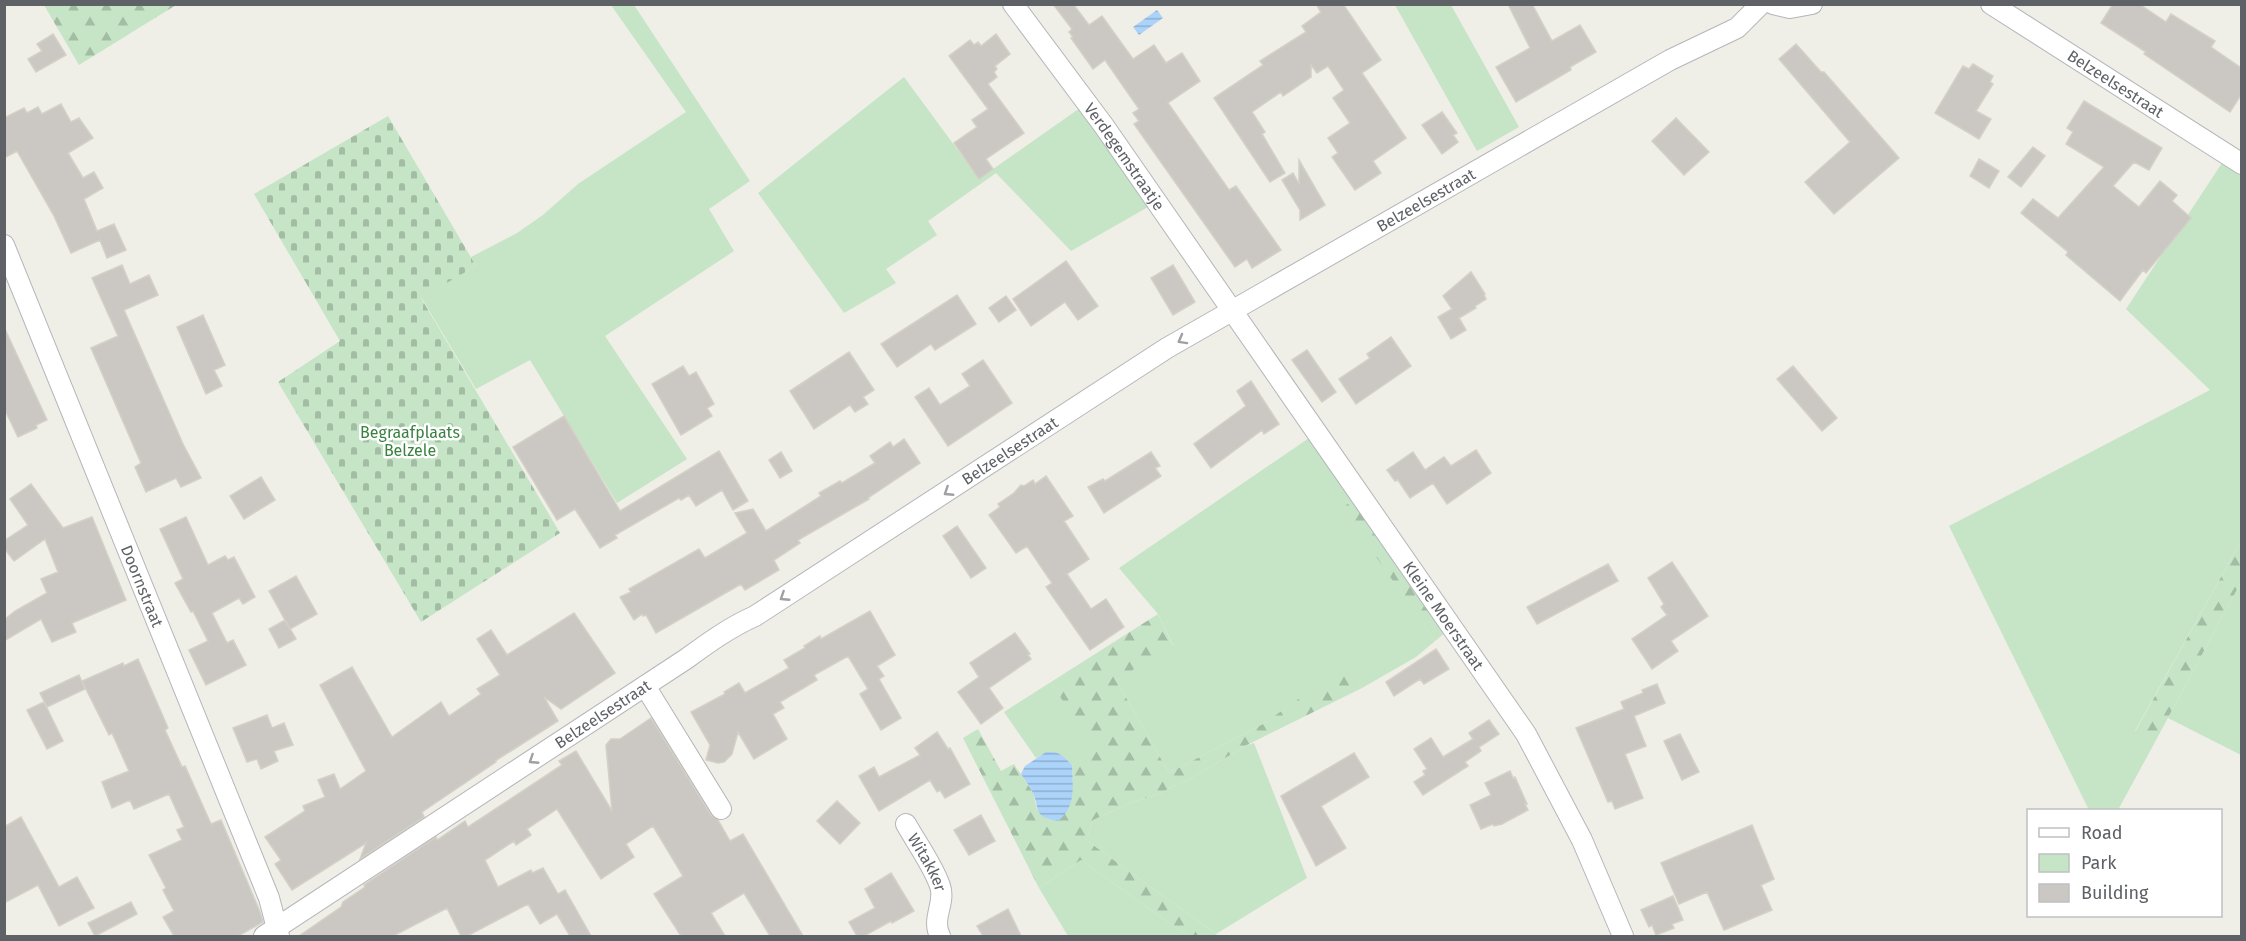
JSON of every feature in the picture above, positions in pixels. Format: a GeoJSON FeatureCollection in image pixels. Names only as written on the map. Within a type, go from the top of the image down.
{"type":"FeatureCollection","features":[{"type":"Feature","properties":{"kind":"street","name":"Verdegemstraatje"},"geometry":{"type":"LineString","coordinates":[[1013,4],[1104,126],[1233,312]]}},
{"type":"Feature","properties":{"kind":"street","name":"Belzeelsestraat"},"geometry":{"type":"LineString","coordinates":[[274,934],[714,639],[765,610],[1167,348],[1670,60],[1737,28],[1761,4]]}},
{"type":"Feature","properties":{"kind":"street"},"geometry":{"type":"LineString","coordinates":[[1773,4],[1790,8],[1812,4]]}},
{"type":"Feature","properties":{"kind":"street","name":"Belzeelsestraat"},"geometry":{"type":"LineString","coordinates":[[1991,4],[2241,164]]}},
{"type":"Feature","properties":{"kind":"street","name":"Doornstraat"},"geometry":{"type":"LineString","coordinates":[[4,245],[269,898],[274,934]]}},
{"type":"Feature","properties":{"kind":"street","name":"Kleine Moerstraat"},"geometry":{"type":"LineString","coordinates":[[1233,312],[1526,734],[1582,840],[1623,936]]}},
{"type":"Feature","properties":{"kind":"street"},"geometry":{"type":"LineString","coordinates":[[645,686],[722,809]]}},
{"type":"Feature","properties":{"kind":"street","name":"Witakker"},"geometry":{"type":"LineString","coordinates":[[906,824],[941,886],[935,927],[940,936]]}},
{"type":"Feature","properties":{"kind":"green space"},"geometry":{"type":"Polygon","coordinates":[[[44,5],[176,5],[79,65],[44,5]]]}},
{"type":"Feature","properties":{"kind":"green space"},"geometry":{"type":"Polygon","coordinates":[[[611,5],[634,5],[750,181],[709,209],[734,251],[605,336],[687,459],[617,503],[530,360],[476,389],[421,297],[476,266],[471,257],[517,233],[543,215],[578,184],[686,112],[611,5]]]}},
{"type":"Feature","properties":{"kind":"green space"},"geometry":{"type":"Polygon","coordinates":[[[1395,5],[1451,5],[1519,127],[1477,151],[1395,5]]]}},
{"type":"Feature","properties":{"kind":"green space"},"geometry":{"type":"Polygon","coordinates":[[[904,77],[979,179],[1080,108],[1148,207],[1071,251],[996,173],[928,221],[937,235],[886,269],[896,283],[844,313],[758,193],[904,77]]]}},
{"type":"Feature","properties":{"kind":"green space","name":"Begraafplaats Belzele"},"geometry":{"type":"Polygon","coordinates":[[[388,116],[476,266],[421,298],[560,533],[421,622],[278,382],[340,341],[254,194],[388,116]]]}},
{"type":"Feature","properties":{"kind":"green space"},"geometry":{"type":"Polygon","coordinates":[[[2224,160],[2241,172],[2241,541],[2135,731],[2155,742],[2119,809],[2089,809],[1949,526],[2210,390],[2126,309],[2224,160]]]}},
{"type":"Feature","properties":{"kind":"green space"},"geometry":{"type":"Polygon","coordinates":[[[1312,436],[1352,501],[1343,508],[1435,641],[1416,657],[1362,688],[1346,667],[1263,724],[1169,773],[1116,680],[1173,645],[1158,614],[1119,568],[1312,436]]]}},
{"type":"Feature","properties":{"kind":"green space"},"geometry":{"type":"Polygon","coordinates":[[[1352,501],[1445,633],[1435,641],[1342,508],[1352,501]]]}},
{"type":"Feature","properties":{"kind":"green space"},"geometry":{"type":"Polygon","coordinates":[[[2241,541],[2241,582],[2155,742],[2135,732],[2241,541]]]}},
{"type":"Feature","properties":{"kind":"green space"},"geometry":{"type":"Polygon","coordinates":[[[2241,582],[2241,755],[2168,718],[2241,582]]]}},
{"type":"Feature","properties":{"kind":"green space"},"geometry":{"type":"Polygon","coordinates":[[[1158,614],[1173,646],[1116,680],[1169,773],[1263,724],[1346,666],[1362,688],[1245,746],[1197,775],[1156,795],[1132,802],[1093,820],[1086,840],[1217,936],[1188,936],[1081,860],[1039,888],[963,738],[978,729],[1001,771],[1014,764],[1033,792],[1037,810],[1073,785],[1072,765],[1095,753],[1051,682],[1158,614]]]}},
{"type":"Feature","properties":{"kind":"green space"},"geometry":{"type":"Polygon","coordinates":[[[1051,682],[1096,753],[1072,765],[1064,758],[1051,753],[1036,758],[1004,712],[1051,682]]]}},
{"type":"Feature","properties":{"kind":"green space"},"geometry":{"type":"Polygon","coordinates":[[[1254,743],[1307,878],[1216,934],[1086,840],[1093,820],[1132,802],[1156,795],[1254,743]]]}},
{"type":"Feature","properties":{"kind":"green space"},"geometry":{"type":"Polygon","coordinates":[[[1081,860],[1188,936],[1068,936],[1039,888],[1081,860]]]}},
{"type":"Feature","properties":{"kind":"water"},"geometry":{"type":"Polygon","coordinates":[[[1157,10],[1163,18],[1139,35],[1133,27],[1157,10]]]}},
{"type":"Feature","properties":{"kind":"water"},"geometry":{"type":"Polygon","coordinates":[[[1046,752],[1061,755],[1072,765],[1071,803],[1058,821],[1040,814],[1035,797],[1021,774],[1025,766],[1046,752]]]}},
{"type":"Feature","properties":{"kind":"building"},"geometry":{"type":"Polygon","coordinates":[[[1053,4],[1073,4],[1089,25],[1102,16],[1133,59],[1154,45],[1166,63],[1182,53],[1200,81],[1168,103],[1229,190],[1236,186],[1281,250],[1252,268],[1247,259],[1235,267],[1134,124],[1139,121],[1133,113],[1139,109],[1105,60],[1093,69],[1071,38],[1073,37],[1069,32],[1072,29],[1053,4]]]}},
{"type":"Feature","properties":{"kind":"building"},"geometry":{"type":"Polygon","coordinates":[[[1316,4],[1343,4],[1381,60],[1362,73],[1406,138],[1373,161],[1381,173],[1355,190],[1332,157],[1338,153],[1328,138],[1350,123],[1333,98],[1344,90],[1328,66],[1317,73],[1311,65],[1311,77],[1283,96],[1281,92],[1252,112],[1265,132],[1262,134],[1285,173],[1270,182],[1214,98],[1263,65],[1260,61],[1306,32],[1302,26],[1321,12],[1316,4]]]}},
{"type":"Feature","properties":{"kind":"building"},"geometry":{"type":"Polygon","coordinates":[[[1508,4],[1532,4],[1552,41],[1580,25],[1596,52],[1570,67],[1571,70],[1516,102],[1496,67],[1530,48],[1508,4]]]}},
{"type":"Feature","properties":{"kind":"building"},"geometry":{"type":"Polygon","coordinates":[[[2113,4],[2139,4],[2166,22],[2171,14],[2215,41],[2211,47],[2241,68],[2241,95],[2230,112],[2101,23],[2113,4]]]}},
{"type":"Feature","properties":{"kind":"building"},"geometry":{"type":"Polygon","coordinates":[[[53,34],[66,55],[36,72],[28,59],[42,51],[37,44],[53,34]]]}},
{"type":"Feature","properties":{"kind":"building"},"geometry":{"type":"Polygon","coordinates":[[[996,34],[1010,54],[995,66],[997,69],[994,72],[997,77],[988,84],[1024,133],[986,159],[993,169],[979,179],[954,143],[977,127],[972,120],[988,109],[949,56],[970,40],[974,45],[978,42],[981,46],[996,34]]]}},
{"type":"Feature","properties":{"kind":"building"},"geometry":{"type":"Polygon","coordinates":[[[1796,44],[1821,72],[1824,72],[1899,158],[1834,214],[1805,182],[1850,142],[1779,59],[1796,44]]]}},
{"type":"Feature","properties":{"kind":"building"},"geometry":{"type":"Polygon","coordinates":[[[1973,64],[1993,76],[1990,82],[1993,84],[1976,111],[1991,119],[1979,139],[1935,113],[1963,66],[1969,69],[1973,64]]]}},
{"type":"Feature","properties":{"kind":"building"},"geometry":{"type":"Polygon","coordinates":[[[2084,101],[2162,148],[2149,170],[2134,162],[2113,186],[2139,207],[2160,181],[2177,195],[2172,201],[2191,218],[2146,273],[2143,270],[2120,301],[2066,255],[2068,252],[2021,213],[2033,199],[2058,218],[2104,167],[2066,144],[2073,132],[2067,128],[2084,101]]]}},
{"type":"Feature","properties":{"kind":"building"},"geometry":{"type":"Polygon","coordinates":[[[61,104],[71,122],[79,118],[93,138],[68,153],[83,178],[94,172],[103,188],[84,199],[97,231],[114,224],[126,250],[107,258],[100,240],[71,253],[54,216],[17,151],[4,158],[4,118],[24,108],[27,113],[38,107],[42,114],[61,104]]]}},
{"type":"Feature","properties":{"kind":"building"},"geometry":{"type":"Polygon","coordinates":[[[1442,112],[1457,133],[1453,135],[1458,142],[1442,154],[1422,125],[1442,112]]]}},
{"type":"Feature","properties":{"kind":"building"},"geometry":{"type":"Polygon","coordinates":[[[1676,118],[1709,152],[1684,175],[1652,141],[1676,118]]]}},
{"type":"Feature","properties":{"kind":"building"},"geometry":{"type":"Polygon","coordinates":[[[2033,147],[2045,156],[2021,187],[2008,177],[2033,147]]]}},
{"type":"Feature","properties":{"kind":"building"},"geometry":{"type":"Polygon","coordinates":[[[1979,159],[1999,171],[1989,188],[1970,176],[1979,159]]]}},
{"type":"Feature","properties":{"kind":"building"},"geometry":{"type":"Polygon","coordinates":[[[1299,160],[1325,205],[1300,220],[1300,210],[1282,180],[1293,173],[1299,184],[1299,160]]]}},
{"type":"Feature","properties":{"kind":"building"},"geometry":{"type":"Polygon","coordinates":[[[1066,261],[1098,306],[1078,320],[1065,302],[1031,326],[1013,299],[1066,261]]]}},
{"type":"Feature","properties":{"kind":"building"},"geometry":{"type":"Polygon","coordinates":[[[122,265],[130,284],[149,275],[158,295],[124,310],[183,444],[201,478],[181,487],[176,478],[146,492],[135,467],[141,463],[91,348],[118,336],[92,278],[122,265]]]}},
{"type":"Feature","properties":{"kind":"building"},"geometry":{"type":"Polygon","coordinates":[[[1173,265],[1195,302],[1173,315],[1151,278],[1173,265]]]}},
{"type":"Feature","properties":{"kind":"building"},"geometry":{"type":"Polygon","coordinates":[[[1471,272],[1486,299],[1459,318],[1466,330],[1451,339],[1438,317],[1452,309],[1443,296],[1471,272]]]}},
{"type":"Feature","properties":{"kind":"building"},"geometry":{"type":"Polygon","coordinates":[[[957,295],[976,324],[935,350],[931,344],[897,367],[881,344],[957,295]]]}},
{"type":"Feature","properties":{"kind":"building"},"geometry":{"type":"Polygon","coordinates":[[[1006,296],[1016,310],[999,322],[989,308],[1006,296]]]}},
{"type":"Feature","properties":{"kind":"building"},"geometry":{"type":"Polygon","coordinates":[[[203,315],[225,365],[214,370],[222,386],[206,394],[177,327],[203,315]]]}},
{"type":"Feature","properties":{"kind":"building"},"geometry":{"type":"Polygon","coordinates":[[[4,327],[47,420],[36,425],[37,428],[18,437],[4,408],[4,327]]]}},
{"type":"Feature","properties":{"kind":"building"},"geometry":{"type":"Polygon","coordinates":[[[1391,337],[1411,366],[1356,404],[1339,379],[1370,358],[1367,354],[1391,337]]]}},
{"type":"Feature","properties":{"kind":"building"},"geometry":{"type":"Polygon","coordinates":[[[1307,350],[1336,392],[1322,402],[1292,360],[1307,350]]]}},
{"type":"Feature","properties":{"kind":"building"},"geometry":{"type":"Polygon","coordinates":[[[849,352],[874,390],[863,397],[868,404],[855,412],[850,405],[814,429],[790,391],[849,352]]]}},
{"type":"Feature","properties":{"kind":"building"},"geometry":{"type":"Polygon","coordinates":[[[983,360],[1012,403],[948,446],[915,397],[929,388],[940,405],[970,386],[962,374],[983,360]]]}},
{"type":"Feature","properties":{"kind":"building"},"geometry":{"type":"Polygon","coordinates":[[[683,366],[689,376],[696,372],[714,404],[707,408],[712,416],[681,435],[652,384],[683,366]]]}},
{"type":"Feature","properties":{"kind":"building"},"geometry":{"type":"Polygon","coordinates":[[[1793,366],[1837,418],[1822,431],[1777,379],[1793,366]]]}},
{"type":"Feature","properties":{"kind":"building"},"geometry":{"type":"Polygon","coordinates":[[[1251,381],[1279,424],[1264,434],[1262,430],[1211,468],[1194,444],[1246,406],[1237,391],[1251,381]]]}},
{"type":"Feature","properties":{"kind":"building"},"geometry":{"type":"Polygon","coordinates":[[[564,416],[620,511],[719,451],[748,501],[733,510],[722,490],[696,506],[689,495],[681,500],[679,498],[615,535],[617,538],[600,548],[575,509],[557,520],[513,447],[564,416]]]}},
{"type":"Feature","properties":{"kind":"building"},"geometry":{"type":"Polygon","coordinates":[[[904,439],[920,463],[869,499],[798,540],[800,543],[774,560],[779,570],[745,590],[741,584],[656,633],[646,615],[642,614],[634,620],[620,597],[631,592],[629,589],[699,549],[705,558],[747,533],[735,513],[753,509],[766,531],[821,496],[819,493],[840,481],[842,483],[875,463],[870,456],[890,442],[893,447],[904,439]]]}},
{"type":"Feature","properties":{"kind":"building"},"geometry":{"type":"Polygon","coordinates":[[[1476,450],[1491,473],[1447,504],[1433,483],[1410,498],[1398,480],[1395,481],[1387,470],[1413,452],[1425,470],[1444,457],[1451,466],[1476,450]]]}},
{"type":"Feature","properties":{"kind":"building"},"geometry":{"type":"Polygon","coordinates":[[[781,452],[792,471],[780,478],[769,460],[781,452]]]}},
{"type":"Feature","properties":{"kind":"building"},"geometry":{"type":"Polygon","coordinates":[[[1151,452],[1160,466],[1155,468],[1161,476],[1104,513],[1088,487],[1103,479],[1105,481],[1151,452]]]}},
{"type":"Feature","properties":{"kind":"building"},"geometry":{"type":"Polygon","coordinates":[[[1046,476],[1073,516],[1064,521],[1089,559],[1067,574],[1091,609],[1106,599],[1124,627],[1090,650],[1046,587],[1052,583],[1027,546],[1016,553],[989,515],[1000,507],[998,504],[1021,485],[1024,486],[1033,480],[1035,484],[1046,476]]]}},
{"type":"Feature","properties":{"kind":"building"},"geometry":{"type":"Polygon","coordinates":[[[261,477],[275,500],[244,519],[230,496],[261,477]]]}},
{"type":"Feature","properties":{"kind":"building"},"geometry":{"type":"Polygon","coordinates":[[[31,484],[63,528],[92,517],[126,600],[72,623],[76,632],[52,642],[41,619],[4,641],[4,620],[47,593],[41,579],[58,572],[45,539],[14,561],[4,548],[4,541],[28,525],[10,499],[31,484]]]}},
{"type":"Feature","properties":{"kind":"building"},"geometry":{"type":"Polygon","coordinates":[[[186,517],[208,565],[225,556],[228,560],[234,557],[255,597],[243,604],[239,598],[212,613],[227,643],[233,640],[246,665],[206,685],[189,650],[208,641],[175,583],[183,579],[160,529],[186,517]]]}},
{"type":"Feature","properties":{"kind":"building"},"geometry":{"type":"Polygon","coordinates":[[[957,526],[986,568],[971,578],[943,536],[957,526]]]}},
{"type":"Feature","properties":{"kind":"building"},"geometry":{"type":"Polygon","coordinates":[[[1672,562],[1708,616],[1671,641],[1678,651],[1652,669],[1632,639],[1667,615],[1661,607],[1664,604],[1648,578],[1672,562]]]}},
{"type":"Feature","properties":{"kind":"building"},"geometry":{"type":"Polygon","coordinates":[[[1608,564],[1618,581],[1537,624],[1527,607],[1608,564]]]}},
{"type":"Feature","properties":{"kind":"building"},"geometry":{"type":"Polygon","coordinates":[[[296,576],[317,614],[290,629],[269,591],[296,576]]]}},
{"type":"Feature","properties":{"kind":"building"},"geometry":{"type":"Polygon","coordinates":[[[870,611],[895,655],[877,666],[884,676],[879,679],[901,718],[881,730],[860,694],[868,689],[848,656],[814,675],[817,680],[780,702],[784,708],[773,714],[787,739],[754,759],[738,732],[732,754],[724,762],[706,760],[710,745],[691,712],[725,694],[724,692],[739,683],[745,693],[789,668],[784,660],[805,648],[804,646],[870,611]]]}},
{"type":"Feature","properties":{"kind":"building"},"geometry":{"type":"Polygon","coordinates":[[[574,613],[615,673],[561,709],[544,697],[558,721],[495,761],[422,812],[424,817],[360,859],[366,843],[292,890],[275,864],[281,860],[265,837],[305,811],[303,806],[325,797],[318,780],[334,774],[340,789],[366,771],[320,685],[352,667],[392,737],[441,702],[449,716],[481,694],[477,689],[500,675],[477,639],[491,630],[507,655],[574,613]]]}},
{"type":"Feature","properties":{"kind":"building"},"geometry":{"type":"Polygon","coordinates":[[[285,620],[296,639],[279,648],[269,629],[285,620]]]}},
{"type":"Feature","properties":{"kind":"building"},"geometry":{"type":"Polygon","coordinates":[[[1015,633],[1031,659],[989,688],[1003,708],[981,724],[958,692],[979,677],[970,663],[1015,633]]]}},
{"type":"Feature","properties":{"kind":"building"},"geometry":{"type":"Polygon","coordinates":[[[1436,649],[1449,669],[1424,684],[1420,679],[1394,696],[1386,682],[1436,649]]]}},
{"type":"Feature","properties":{"kind":"building"},"geometry":{"type":"Polygon","coordinates":[[[138,659],[182,767],[185,766],[211,824],[221,820],[260,912],[263,922],[238,936],[174,936],[163,917],[174,911],[163,890],[166,888],[149,855],[182,840],[177,830],[184,827],[169,794],[134,809],[130,800],[112,808],[102,782],[129,771],[112,733],[109,735],[82,681],[138,659]]]}},
{"type":"Feature","properties":{"kind":"building"},"geometry":{"type":"Polygon","coordinates":[[[79,675],[85,689],[47,707],[40,693],[79,675]]]}},
{"type":"Feature","properties":{"kind":"building"},"geometry":{"type":"Polygon","coordinates":[[[1657,684],[1665,703],[1634,716],[1646,746],[1625,754],[1643,798],[1615,809],[1612,801],[1608,802],[1576,728],[1624,709],[1621,702],[1657,684]]]}},
{"type":"Feature","properties":{"kind":"building"},"geometry":{"type":"Polygon","coordinates":[[[44,702],[63,741],[47,749],[27,710],[44,702]]]}},
{"type":"Feature","properties":{"kind":"building"},"geometry":{"type":"Polygon","coordinates":[[[267,715],[272,728],[284,723],[293,745],[274,751],[278,761],[261,769],[257,759],[247,762],[233,728],[267,715]]]}},
{"type":"Feature","properties":{"kind":"building"},"geometry":{"type":"Polygon","coordinates":[[[651,718],[711,815],[718,820],[730,841],[743,834],[803,936],[770,936],[744,893],[711,913],[725,936],[681,936],[654,894],[683,876],[653,826],[626,844],[634,857],[601,879],[557,809],[527,829],[531,835],[516,845],[514,841],[485,860],[498,887],[531,870],[532,873],[543,868],[558,894],[565,890],[591,936],[570,936],[557,914],[540,924],[528,904],[467,936],[461,936],[447,908],[393,936],[299,936],[341,907],[343,902],[365,887],[364,885],[436,837],[437,840],[465,821],[468,827],[562,765],[559,761],[576,751],[612,811],[606,745],[611,739],[620,739],[651,718]]]}},
{"type":"Feature","properties":{"kind":"building"},"geometry":{"type":"Polygon","coordinates":[[[1489,720],[1499,734],[1479,747],[1481,751],[1465,762],[1468,766],[1423,795],[1414,782],[1425,775],[1423,771],[1427,769],[1414,749],[1431,738],[1443,757],[1473,739],[1469,733],[1489,720]]]}},
{"type":"Feature","properties":{"kind":"building"},"geometry":{"type":"Polygon","coordinates":[[[937,732],[948,749],[950,748],[970,784],[945,798],[940,790],[937,792],[930,780],[879,811],[859,776],[874,767],[879,777],[920,755],[915,748],[937,732]]]}},
{"type":"Feature","properties":{"kind":"building"},"geometry":{"type":"Polygon","coordinates":[[[1680,734],[1699,772],[1682,780],[1664,741],[1680,734]]]}},
{"type":"Feature","properties":{"kind":"building"},"geometry":{"type":"Polygon","coordinates":[[[1354,753],[1369,777],[1321,806],[1346,848],[1316,866],[1281,796],[1354,753]]]}},
{"type":"Feature","properties":{"kind":"building"},"geometry":{"type":"Polygon","coordinates":[[[1510,771],[1513,778],[1515,777],[1528,810],[1502,824],[1494,826],[1493,824],[1481,829],[1470,805],[1491,795],[1485,783],[1510,771]]]}},
{"type":"Feature","properties":{"kind":"building"},"geometry":{"type":"Polygon","coordinates":[[[837,801],[860,823],[840,844],[817,821],[837,801]]]}},
{"type":"Feature","properties":{"kind":"building"},"geometry":{"type":"Polygon","coordinates":[[[981,815],[995,841],[969,855],[954,830],[981,815]]]}},
{"type":"Feature","properties":{"kind":"building"},"geometry":{"type":"Polygon","coordinates":[[[21,817],[59,887],[77,877],[94,908],[59,926],[38,885],[4,903],[4,827],[21,817]]]}},
{"type":"Feature","properties":{"kind":"building"},"geometry":{"type":"Polygon","coordinates":[[[1752,825],[1774,879],[1761,885],[1772,910],[1724,930],[1707,892],[1679,904],[1661,863],[1752,825]]]}},
{"type":"Feature","properties":{"kind":"building"},"geometry":{"type":"Polygon","coordinates":[[[891,873],[914,911],[864,936],[857,936],[849,922],[875,908],[865,889],[891,873]]]}},
{"type":"Feature","properties":{"kind":"building"},"geometry":{"type":"Polygon","coordinates":[[[1673,896],[1683,920],[1672,924],[1674,928],[1656,935],[1652,925],[1649,927],[1641,910],[1673,896]]]}},
{"type":"Feature","properties":{"kind":"building"},"geometry":{"type":"Polygon","coordinates":[[[131,902],[137,914],[95,936],[88,923],[131,902]]]}},
{"type":"Feature","properties":{"kind":"building"},"geometry":{"type":"Polygon","coordinates":[[[1008,909],[1021,936],[983,936],[977,926],[1008,909]]]}}]}
